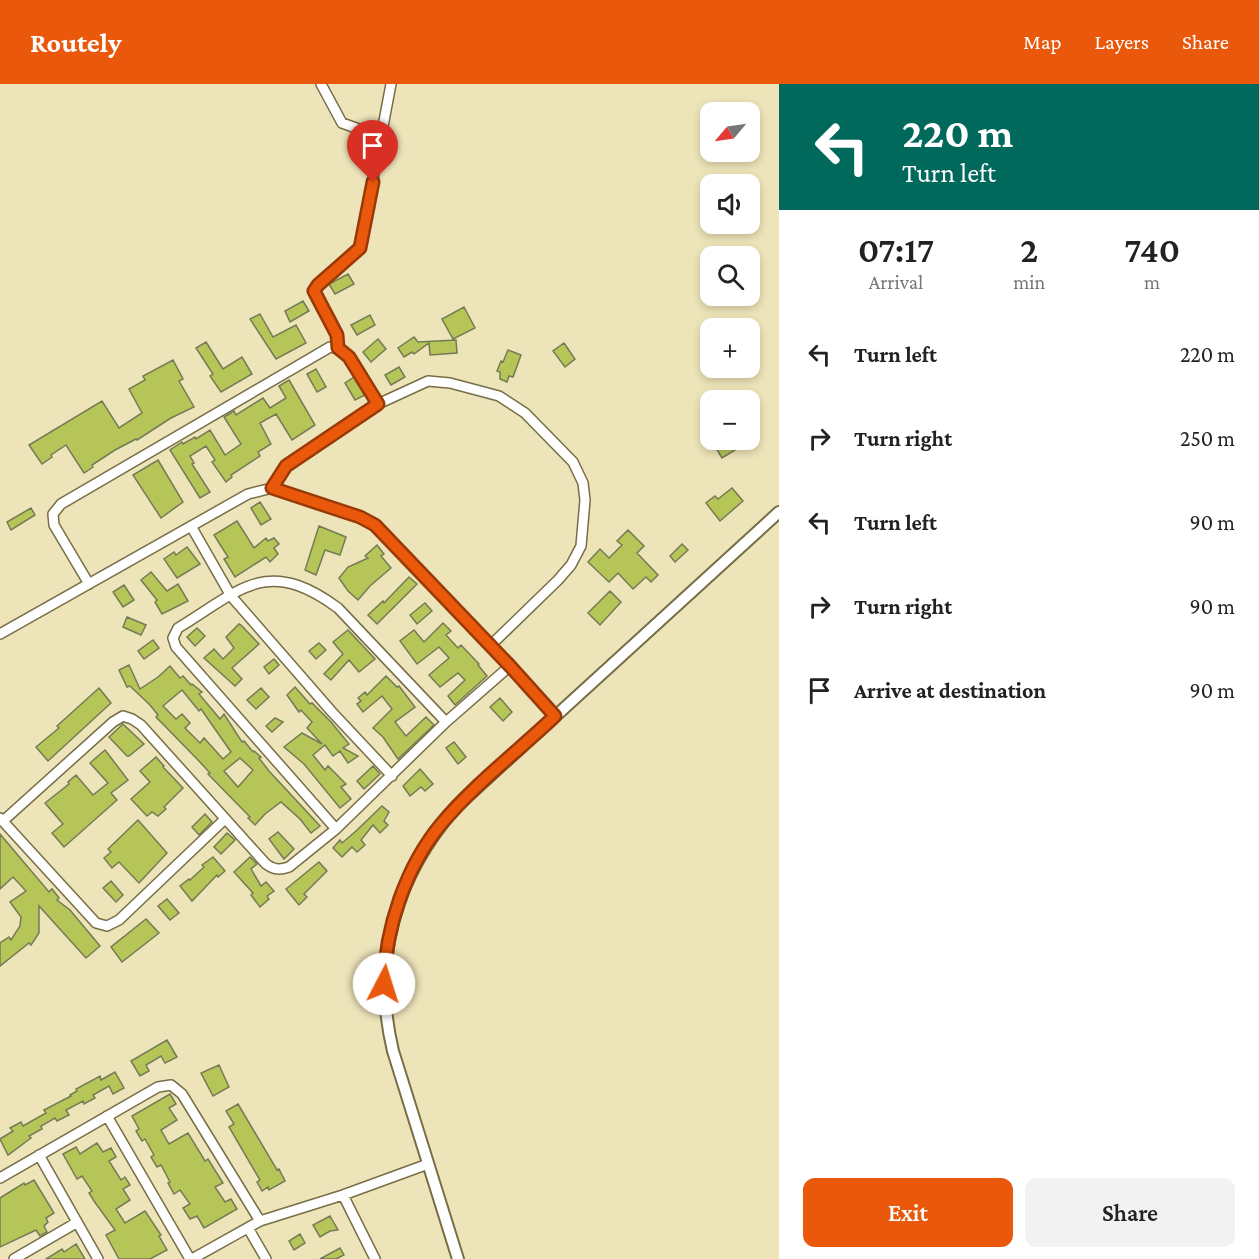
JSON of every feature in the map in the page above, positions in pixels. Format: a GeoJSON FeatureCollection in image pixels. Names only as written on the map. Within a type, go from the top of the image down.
{"type":"FeatureCollection","features":[{"type":"Feature","properties":{"kind":"street"},"geometry":{"type":"LineString","coordinates":[[321,84],[342,123],[381,137]]}},
{"type":"Feature","properties":{"kind":"street"},"geometry":{"type":"LineString","coordinates":[[338,348],[337,335],[314,291],[360,248],[392,84]]}},
{"type":"Feature","properties":{"kind":"street"},"geometry":{"type":"LineString","coordinates":[[89,584],[54,525],[53,514],[61,504],[330,348],[338,348],[349,357],[378,404]]}},
{"type":"Feature","properties":{"kind":"street"},"geometry":{"type":"LineString","coordinates":[[272,488],[286,466],[378,404],[428,381],[450,383],[499,396],[525,413],[573,462],[583,483],[584,527],[581,546],[571,565],[490,646]]}},
{"type":"Feature","properties":{"kind":"street"},"geometry":{"type":"LineString","coordinates":[[0,634],[248,494],[272,488],[360,517],[375,525],[555,716]]}},
{"type":"Feature","properties":{"kind":"street"},"geometry":{"type":"LineString","coordinates":[[458,1259],[393,1051],[384,1000],[384,967],[399,902],[419,855],[457,806],[779,512]]}},
{"type":"Feature","properties":{"kind":"street"},"geometry":{"type":"LineString","coordinates":[[191,526],[231,596],[332,712],[392,776]]}},
{"type":"Feature","properties":{"kind":"street"},"geometry":{"type":"LineString","coordinates":[[336,829],[174,644],[174,633],[178,628],[252,584],[273,580],[286,581],[323,598],[338,609],[446,722]]}},
{"type":"Feature","properties":{"kind":"street"},"geometry":{"type":"LineString","coordinates":[[225,819],[119,920],[106,926],[96,923],[1,820],[113,722],[123,716],[141,725],[266,864],[276,870],[289,867],[336,829],[446,722],[510,666]]}},
{"type":"Feature","properties":{"kind":"street"},"geometry":{"type":"LineString","coordinates":[[0,1178],[158,1087],[171,1085],[178,1089],[260,1221]]}},
{"type":"Feature","properties":{"kind":"street"},"geometry":{"type":"LineString","coordinates":[[107,1116],[191,1259],[260,1221],[343,1195],[428,1164]]}},
{"type":"Feature","properties":{"kind":"street"},"geometry":{"type":"LineString","coordinates":[[39,1155],[98,1259]]}},
{"type":"Feature","properties":{"kind":"street"},"geometry":{"type":"LineString","coordinates":[[343,1195],[375,1259]]}},
{"type":"Feature","properties":{"kind":"street"},"geometry":{"type":"LineString","coordinates":[[14,1259],[76,1223]]}},
{"type":"Feature","properties":{"kind":"street"},"geometry":{"type":"LineString","coordinates":[[249,1228],[266,1259]]}},
{"type":"Feature","properties":{"kind":"building"},"geometry":{"type":"Polygon","coordinates":[[[348,274],[354,284],[335,294],[329,284],[348,274]]]}},
{"type":"Feature","properties":{"kind":"building"},"geometry":{"type":"Polygon","coordinates":[[[303,301],[309,311],[290,322],[285,311],[303,301]]]}},
{"type":"Feature","properties":{"kind":"building"},"geometry":{"type":"Polygon","coordinates":[[[464,307],[475,328],[453,339],[442,319],[464,307]]]}},
{"type":"Feature","properties":{"kind":"building"},"geometry":{"type":"Polygon","coordinates":[[[260,314],[273,337],[296,325],[306,343],[276,359],[250,319],[260,314]]]}},
{"type":"Feature","properties":{"kind":"building"},"geometry":{"type":"Polygon","coordinates":[[[370,315],[375,325],[357,335],[351,325],[370,315]]]}},
{"type":"Feature","properties":{"kind":"building"},"geometry":{"type":"Polygon","coordinates":[[[414,337],[418,342],[456,340],[457,353],[430,355],[429,343],[414,354],[412,352],[404,357],[398,348],[414,337]]]}},
{"type":"Feature","properties":{"kind":"building"},"geometry":{"type":"Polygon","coordinates":[[[378,339],[386,349],[371,362],[363,352],[378,339]]]}},
{"type":"Feature","properties":{"kind":"building"},"geometry":{"type":"Polygon","coordinates":[[[206,342],[223,369],[242,357],[252,374],[221,392],[210,376],[213,374],[196,348],[206,342]]]}},
{"type":"Feature","properties":{"kind":"building"},"geometry":{"type":"Polygon","coordinates":[[[564,343],[575,359],[565,367],[553,351],[564,343]]]}},
{"type":"Feature","properties":{"kind":"building"},"geometry":{"type":"Polygon","coordinates":[[[508,350],[521,355],[513,377],[509,376],[507,382],[500,379],[500,372],[497,371],[508,350]]]}},
{"type":"Feature","properties":{"kind":"building"},"geometry":{"type":"Polygon","coordinates":[[[173,360],[183,379],[179,381],[194,407],[115,450],[84,473],[66,445],[42,464],[29,445],[102,401],[119,428],[142,413],[129,389],[145,380],[143,376],[173,360]]]}},
{"type":"Feature","properties":{"kind":"building"},"geometry":{"type":"Polygon","coordinates":[[[399,367],[405,377],[391,385],[385,375],[399,367]]]}},
{"type":"Feature","properties":{"kind":"building"},"geometry":{"type":"Polygon","coordinates":[[[316,369],[326,387],[317,392],[307,374],[316,369]]]}},
{"type":"Feature","properties":{"kind":"building"},"geometry":{"type":"Polygon","coordinates":[[[354,377],[365,395],[355,400],[345,383],[354,377]]]}},
{"type":"Feature","properties":{"kind":"building"},"geometry":{"type":"Polygon","coordinates":[[[289,380],[315,425],[292,440],[276,414],[260,423],[271,444],[258,452],[260,456],[231,475],[232,477],[226,482],[212,462],[215,460],[206,446],[190,456],[194,463],[192,464],[210,492],[200,498],[170,450],[210,430],[225,455],[241,444],[224,417],[234,411],[236,415],[263,398],[270,408],[286,398],[279,386],[289,380]]]}},
{"type":"Feature","properties":{"kind":"building"},"geometry":{"type":"Polygon","coordinates":[[[717,450],[735,450],[722,458],[717,450]]]}},
{"type":"Feature","properties":{"kind":"building"},"geometry":{"type":"Polygon","coordinates":[[[158,460],[183,502],[161,518],[133,475],[158,460]]]}},
{"type":"Feature","properties":{"kind":"building"},"geometry":{"type":"Polygon","coordinates":[[[732,488],[743,501],[720,521],[706,503],[715,496],[718,499],[732,488]]]}},
{"type":"Feature","properties":{"kind":"building"},"geometry":{"type":"Polygon","coordinates":[[[260,502],[271,519],[261,525],[251,508],[260,502]]]}},
{"type":"Feature","properties":{"kind":"building"},"geometry":{"type":"Polygon","coordinates":[[[31,508],[35,515],[11,530],[7,522],[31,508]]]}},
{"type":"Feature","properties":{"kind":"building"},"geometry":{"type":"Polygon","coordinates":[[[237,521],[254,548],[266,538],[268,541],[274,538],[279,544],[274,548],[278,554],[270,562],[266,557],[235,577],[224,559],[228,557],[214,535],[237,521]]]}},
{"type":"Feature","properties":{"kind":"building"},"geometry":{"type":"Polygon","coordinates":[[[319,526],[346,537],[340,555],[325,550],[316,575],[305,570],[319,526]]]}},
{"type":"Feature","properties":{"kind":"building"},"geometry":{"type":"Polygon","coordinates":[[[628,530],[644,546],[637,553],[658,575],[651,582],[646,577],[633,589],[618,573],[609,582],[588,562],[600,549],[609,558],[622,545],[617,541],[628,530]]]}},
{"type":"Feature","properties":{"kind":"building"},"geometry":{"type":"Polygon","coordinates":[[[682,544],[688,550],[675,562],[670,556],[682,544]]]}},
{"type":"Feature","properties":{"kind":"building"},"geometry":{"type":"Polygon","coordinates":[[[377,545],[384,554],[381,556],[391,568],[358,600],[339,578],[348,567],[368,558],[365,556],[377,545]]]}},
{"type":"Feature","properties":{"kind":"building"},"geometry":{"type":"Polygon","coordinates":[[[187,547],[200,564],[177,578],[164,559],[174,552],[176,555],[187,547]]]}},
{"type":"Feature","properties":{"kind":"building"},"geometry":{"type":"Polygon","coordinates":[[[151,572],[167,591],[178,584],[188,601],[162,614],[155,602],[157,600],[141,580],[151,572]]]}},
{"type":"Feature","properties":{"kind":"building"},"geometry":{"type":"Polygon","coordinates":[[[409,577],[417,584],[377,624],[368,615],[383,601],[384,603],[409,577]]]}},
{"type":"Feature","properties":{"kind":"building"},"geometry":{"type":"Polygon","coordinates":[[[124,585],[134,600],[123,607],[113,592],[124,585]]]}},
{"type":"Feature","properties":{"kind":"building"},"geometry":{"type":"Polygon","coordinates":[[[610,591],[621,602],[600,625],[588,613],[610,591]]]}},
{"type":"Feature","properties":{"kind":"building"},"geometry":{"type":"Polygon","coordinates":[[[425,603],[432,611],[417,624],[410,615],[425,603]]]}},
{"type":"Feature","properties":{"kind":"building"},"geometry":{"type":"Polygon","coordinates":[[[127,617],[146,625],[141,635],[123,627],[127,617]]]}},
{"type":"Feature","properties":{"kind":"building"},"geometry":{"type":"Polygon","coordinates":[[[443,623],[451,631],[446,635],[458,648],[461,645],[487,676],[455,705],[448,696],[465,680],[458,673],[440,687],[429,675],[449,658],[439,647],[417,664],[400,641],[414,630],[424,642],[443,623]]]}},
{"type":"Feature","properties":{"kind":"building"},"geometry":{"type":"Polygon","coordinates":[[[239,624],[259,644],[232,668],[242,679],[235,686],[204,658],[214,649],[223,659],[234,648],[226,637],[239,624]]]}},
{"type":"Feature","properties":{"kind":"building"},"geometry":{"type":"Polygon","coordinates":[[[197,628],[205,636],[195,646],[187,637],[197,628]]]}},
{"type":"Feature","properties":{"kind":"building"},"geometry":{"type":"Polygon","coordinates":[[[348,630],[375,659],[359,672],[349,660],[331,680],[324,674],[343,654],[333,642],[348,630]]]}},
{"type":"Feature","properties":{"kind":"building"},"geometry":{"type":"Polygon","coordinates":[[[153,640],[159,648],[144,659],[138,651],[153,640]]]}},
{"type":"Feature","properties":{"kind":"building"},"geometry":{"type":"Polygon","coordinates":[[[319,643],[326,650],[316,659],[309,651],[319,643]]]}},
{"type":"Feature","properties":{"kind":"building"},"geometry":{"type":"Polygon","coordinates":[[[274,659],[279,665],[269,674],[264,667],[274,659]]]}},
{"type":"Feature","properties":{"kind":"building"},"geometry":{"type":"Polygon","coordinates":[[[129,665],[140,689],[170,666],[180,678],[183,676],[202,692],[199,694],[220,719],[224,714],[242,742],[244,741],[253,752],[261,757],[259,758],[269,771],[320,826],[311,833],[300,819],[281,802],[255,825],[208,774],[210,773],[156,717],[158,715],[150,705],[130,686],[127,687],[119,670],[129,665]],[[182,690],[163,706],[176,719],[182,714],[190,723],[185,728],[200,743],[204,738],[223,759],[231,752],[201,709],[199,711],[182,690]],[[240,758],[224,771],[238,787],[253,770],[240,758]]]}},
{"type":"Feature","properties":{"kind":"building"},"geometry":{"type":"Polygon","coordinates":[[[386,676],[397,687],[399,686],[415,707],[395,722],[406,736],[426,717],[434,725],[398,759],[383,737],[373,728],[392,709],[382,696],[363,712],[357,704],[361,701],[358,698],[365,692],[367,695],[386,676]]]}},
{"type":"Feature","properties":{"kind":"building"},"geometry":{"type":"Polygon","coordinates":[[[295,687],[331,722],[349,744],[343,748],[358,756],[348,763],[340,751],[333,756],[325,745],[313,755],[325,770],[328,766],[346,784],[341,787],[351,799],[340,808],[304,764],[284,747],[302,733],[322,744],[307,728],[312,722],[301,710],[299,712],[287,695],[295,687]]]}},
{"type":"Feature","properties":{"kind":"building"},"geometry":{"type":"Polygon","coordinates":[[[99,688],[111,703],[48,761],[36,747],[59,728],[57,726],[99,688]]]}},
{"type":"Feature","properties":{"kind":"building"},"geometry":{"type":"Polygon","coordinates":[[[261,688],[269,697],[256,709],[247,700],[261,688]]]}},
{"type":"Feature","properties":{"kind":"building"},"geometry":{"type":"Polygon","coordinates":[[[500,698],[512,712],[503,721],[490,707],[500,698]]]}},
{"type":"Feature","properties":{"kind":"building"},"geometry":{"type":"Polygon","coordinates":[[[275,718],[283,722],[272,732],[266,726],[275,718]]]}},
{"type":"Feature","properties":{"kind":"building"},"geometry":{"type":"Polygon","coordinates":[[[123,724],[144,744],[129,756],[109,737],[123,724]]]}},
{"type":"Feature","properties":{"kind":"building"},"geometry":{"type":"Polygon","coordinates":[[[454,742],[466,757],[458,764],[446,748],[454,742]]]}},
{"type":"Feature","properties":{"kind":"building"},"geometry":{"type":"Polygon","coordinates":[[[105,750],[128,780],[111,793],[117,800],[64,847],[52,833],[63,824],[45,803],[69,784],[68,782],[76,775],[93,795],[108,783],[90,763],[105,750]]]}},
{"type":"Feature","properties":{"kind":"building"},"geometry":{"type":"Polygon","coordinates":[[[156,757],[183,788],[158,816],[152,812],[147,816],[131,799],[150,782],[140,771],[156,757]]]}},
{"type":"Feature","properties":{"kind":"building"},"geometry":{"type":"Polygon","coordinates":[[[373,766],[380,774],[364,789],[357,781],[373,766]]]}},
{"type":"Feature","properties":{"kind":"building"},"geometry":{"type":"Polygon","coordinates":[[[420,769],[433,784],[425,791],[421,787],[410,796],[403,786],[420,769]]]}},
{"type":"Feature","properties":{"kind":"building"},"geometry":{"type":"Polygon","coordinates":[[[382,806],[389,812],[384,821],[388,825],[380,833],[373,825],[361,840],[365,845],[357,852],[352,847],[342,857],[333,848],[340,840],[342,843],[356,831],[382,806]]]}},
{"type":"Feature","properties":{"kind":"building"},"geometry":{"type":"Polygon","coordinates":[[[205,814],[212,822],[199,835],[192,827],[205,814]]]}},
{"type":"Feature","properties":{"kind":"building"},"geometry":{"type":"Polygon","coordinates":[[[138,820],[167,853],[139,883],[119,862],[112,868],[104,858],[111,852],[108,849],[138,820]]]}},
{"type":"Feature","properties":{"kind":"building"},"geometry":{"type":"Polygon","coordinates":[[[278,832],[294,849],[284,859],[269,839],[278,832]]]}},
{"type":"Feature","properties":{"kind":"building"},"geometry":{"type":"Polygon","coordinates":[[[227,833],[235,840],[221,854],[214,847],[227,833]]]}},
{"type":"Feature","properties":{"kind":"building"},"geometry":{"type":"Polygon","coordinates":[[[0,834],[49,892],[52,889],[59,898],[57,900],[70,910],[100,946],[86,958],[39,906],[39,933],[31,945],[29,943],[0,966],[0,943],[9,937],[11,940],[20,926],[21,917],[10,902],[26,891],[13,877],[0,889],[0,834]]]}},
{"type":"Feature","properties":{"kind":"building"},"geometry":{"type":"Polygon","coordinates":[[[213,857],[225,871],[218,877],[217,875],[192,901],[180,886],[190,880],[204,867],[202,865],[213,857]]]}},
{"type":"Feature","properties":{"kind":"building"},"geometry":{"type":"Polygon","coordinates":[[[250,857],[257,864],[251,869],[261,886],[266,882],[274,891],[267,896],[269,899],[260,907],[251,895],[253,893],[234,872],[250,857]]]}},
{"type":"Feature","properties":{"kind":"building"},"geometry":{"type":"Polygon","coordinates":[[[319,862],[327,871],[304,894],[307,897],[299,905],[286,889],[319,862]]]}},
{"type":"Feature","properties":{"kind":"building"},"geometry":{"type":"Polygon","coordinates":[[[111,881],[123,895],[116,902],[103,888],[111,881]]]}},
{"type":"Feature","properties":{"kind":"building"},"geometry":{"type":"Polygon","coordinates":[[[167,899],[179,913],[170,920],[158,906],[167,899]]]}},
{"type":"Feature","properties":{"kind":"building"},"geometry":{"type":"Polygon","coordinates":[[[146,919],[159,933],[122,962],[111,947],[146,919]]]}},
{"type":"Feature","properties":{"kind":"building"},"geometry":{"type":"Polygon","coordinates":[[[167,1040],[177,1057],[165,1063],[161,1056],[146,1065],[149,1071],[140,1076],[131,1061],[167,1040]]]}},
{"type":"Feature","properties":{"kind":"building"},"geometry":{"type":"Polygon","coordinates":[[[219,1065],[229,1087],[213,1096],[201,1073],[219,1065]]]}},
{"type":"Feature","properties":{"kind":"building"},"geometry":{"type":"Polygon","coordinates":[[[115,1072],[124,1088],[113,1094],[109,1086],[93,1095],[95,1098],[84,1104],[83,1101],[66,1110],[69,1115],[57,1121],[55,1118],[41,1126],[42,1129],[29,1136],[31,1138],[8,1155],[0,1139],[13,1131],[10,1128],[21,1122],[23,1126],[46,1113],[44,1110],[71,1096],[77,1091],[76,1089],[100,1076],[101,1080],[115,1072]]]}},
{"type":"Feature","properties":{"kind":"building"},"geometry":{"type":"Polygon","coordinates":[[[170,1094],[176,1104],[169,1108],[177,1120],[161,1130],[169,1144],[188,1133],[205,1161],[208,1159],[223,1183],[215,1187],[225,1202],[231,1199],[237,1209],[204,1228],[197,1216],[190,1219],[183,1208],[190,1204],[180,1190],[174,1194],[161,1165],[157,1167],[151,1157],[154,1155],[145,1139],[142,1141],[136,1131],[139,1129],[132,1116],[170,1094]]]}},
{"type":"Feature","properties":{"kind":"building"},"geometry":{"type":"Polygon","coordinates":[[[238,1104],[285,1181],[269,1190],[268,1187],[262,1191],[257,1182],[260,1180],[229,1127],[234,1124],[226,1111],[238,1104]]]}},
{"type":"Feature","properties":{"kind":"building"},"geometry":{"type":"Polygon","coordinates":[[[97,1143],[103,1152],[111,1148],[116,1157],[109,1161],[121,1180],[125,1177],[130,1185],[123,1189],[130,1200],[116,1209],[125,1223],[145,1211],[161,1235],[159,1236],[167,1250],[150,1259],[119,1259],[106,1235],[115,1230],[89,1193],[92,1191],[82,1176],[77,1179],[63,1154],[76,1147],[80,1154],[97,1143]]]}},
{"type":"Feature","properties":{"kind":"building"},"geometry":{"type":"Polygon","coordinates":[[[34,1180],[54,1213],[46,1218],[48,1222],[44,1226],[47,1232],[40,1236],[36,1230],[0,1247],[0,1198],[24,1183],[25,1185],[34,1180]]]}},
{"type":"Feature","properties":{"kind":"building"},"geometry":{"type":"Polygon","coordinates":[[[330,1216],[338,1230],[330,1231],[320,1237],[313,1225],[330,1216]]]}},
{"type":"Feature","properties":{"kind":"building"},"geometry":{"type":"Polygon","coordinates":[[[300,1234],[305,1243],[294,1250],[289,1241],[300,1234]]]}},
{"type":"Feature","properties":{"kind":"building"},"geometry":{"type":"Polygon","coordinates":[[[76,1244],[85,1259],[46,1259],[62,1249],[64,1252],[76,1244]]]}},
{"type":"Feature","properties":{"kind":"building"},"geometry":{"type":"Polygon","coordinates":[[[340,1248],[344,1255],[336,1259],[320,1259],[340,1248]]]}},
{"type":"Feature","properties":{"kind":"route"},"geometry":{"type":"LineString","coordinates":[[373,182],[360,248],[314,291],[337,335],[338,348],[349,357],[378,404],[286,466],[272,488],[360,517],[384,532],[555,716],[457,806],[419,855],[399,902],[390,935],[384,967],[384,984]]}}]}
